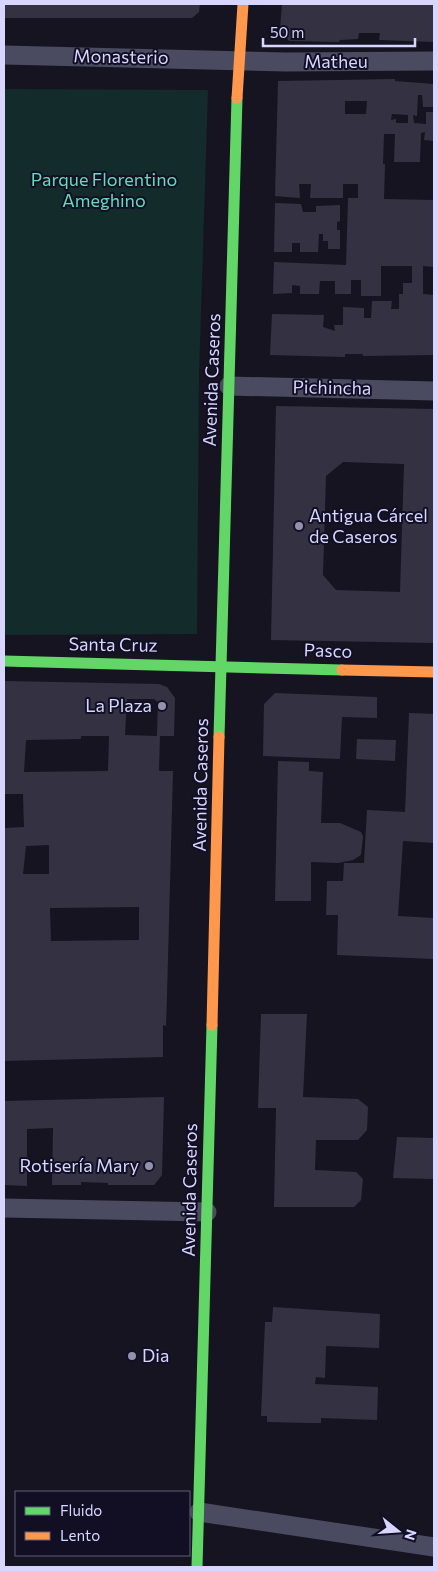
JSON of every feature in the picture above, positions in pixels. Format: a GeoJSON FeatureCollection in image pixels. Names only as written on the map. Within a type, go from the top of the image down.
{"type":"FeatureCollection","features":[{"type":"Feature","properties":{"kind":"main road","name":"Avenida Caseros"},"geometry":{"type":"LineString","coordinates":[[197,1567],[238,59],[243,4]]}},
{"type":"Feature","properties":{"kind":"main road","name":"Santa Cruz"},"geometry":{"type":"LineString","coordinates":[[4,661],[222,665]]}},
{"type":"Feature","properties":{"kind":"main road","name":"Pasco"},"geometry":{"type":"LineString","coordinates":[[222,665],[434,672]]}},
{"type":"Feature","properties":{"kind":"street","name":"Monasterio"},"geometry":{"type":"LineString","coordinates":[[4,55],[238,59]]}},
{"type":"Feature","properties":{"kind":"street","name":"Matheu"},"geometry":{"type":"LineString","coordinates":[[238,59],[286,62],[434,61]]}},
{"type":"Feature","properties":{"kind":"street","name":"Pichincha"},"geometry":{"type":"LineString","coordinates":[[229,386],[434,391]]}},
{"type":"Feature","properties":{"kind":"street"},"geometry":{"type":"LineString","coordinates":[[4,1208],[208,1212]]}},
{"type":"Feature","properties":{"kind":"street"},"geometry":{"type":"LineString","coordinates":[[199,1512],[434,1548]]}},
{"type":"Feature","properties":{"kind":"green space","name":"Parque Florentino Ameghino"},"geometry":{"type":"Polygon","coordinates":[[[4,89],[208,90],[199,376],[197,634],[4,635],[4,89]]]}},
{"type":"Feature","properties":{"kind":"building"},"geometry":{"type":"Polygon","coordinates":[[[4,4],[200,4],[199,12],[192,18],[4,18],[4,4]]]}},
{"type":"Feature","properties":{"kind":"building"},"geometry":{"type":"Polygon","coordinates":[[[282,4],[434,4],[434,42],[379,40],[380,33],[359,33],[358,39],[340,40],[339,42],[289,41],[280,29],[282,4]]]}},
{"type":"Feature","properties":{"kind":"building"},"geometry":{"type":"Polygon","coordinates":[[[395,79],[395,81],[434,84],[434,107],[423,107],[422,95],[418,95],[417,116],[413,115],[414,123],[426,124],[426,112],[434,112],[434,141],[424,140],[425,132],[421,133],[420,162],[394,162],[395,134],[384,134],[383,164],[385,164],[384,199],[434,200],[434,267],[423,266],[423,294],[434,295],[434,355],[363,356],[363,354],[345,354],[345,357],[270,355],[272,314],[324,315],[323,327],[335,331],[334,325],[343,325],[343,307],[364,308],[364,318],[371,318],[372,301],[392,301],[391,309],[399,309],[399,294],[403,294],[403,283],[412,283],[412,266],[381,266],[381,296],[361,296],[361,280],[351,280],[351,294],[335,294],[335,281],[320,281],[319,294],[300,294],[300,286],[292,285],[292,293],[273,294],[274,262],[346,265],[348,198],[358,198],[358,184],[343,184],[343,198],[310,198],[311,184],[299,184],[300,198],[275,196],[278,81],[395,79]],[[345,101],[345,114],[366,114],[367,101],[345,101]],[[392,114],[391,120],[396,119],[396,123],[408,123],[408,115],[392,114]]]}},
{"type":"Feature","properties":{"kind":"building"},"geometry":{"type":"Polygon","coordinates":[[[275,203],[301,204],[303,212],[316,212],[316,206],[340,205],[340,221],[337,222],[337,230],[340,230],[340,249],[328,249],[328,241],[323,241],[323,234],[319,234],[318,252],[300,252],[300,243],[292,243],[292,252],[274,252],[275,203]]]}},
{"type":"Feature","properties":{"kind":"building","name":"Antigua Cárcel de Caseros"},"geometry":{"type":"Polygon","coordinates":[[[276,406],[434,409],[434,643],[271,640],[276,406]],[[343,462],[326,476],[323,575],[336,590],[400,592],[404,464],[343,462]]]}},
{"type":"Feature","properties":{"kind":"building"},"geometry":{"type":"Polygon","coordinates":[[[4,681],[159,684],[167,687],[175,698],[174,736],[160,736],[159,771],[173,771],[166,1026],[163,1025],[163,1057],[4,1061],[4,828],[24,827],[23,794],[4,794],[4,681]],[[127,699],[125,735],[157,736],[158,702],[154,699],[127,699]],[[81,736],[81,739],[26,740],[24,772],[108,771],[109,736],[81,736]],[[49,845],[26,846],[23,874],[49,874],[49,845]],[[139,907],[50,908],[51,941],[139,940],[139,907]]]}},
{"type":"Feature","properties":{"kind":"building"},"geometry":{"type":"Polygon","coordinates":[[[275,693],[377,697],[377,718],[342,717],[340,759],[263,756],[264,704],[275,693]]]}},
{"type":"Feature","properties":{"kind":"building"},"geometry":{"type":"Polygon","coordinates":[[[409,713],[434,714],[434,843],[403,841],[398,916],[434,918],[434,959],[337,955],[338,915],[326,915],[327,881],[343,881],[344,863],[364,863],[367,810],[405,812],[409,713]]]}},
{"type":"Feature","properties":{"kind":"building"},"geometry":{"type":"Polygon","coordinates":[[[357,739],[396,740],[395,761],[356,759],[357,739]]]}},
{"type":"Feature","properties":{"kind":"building"},"geometry":{"type":"Polygon","coordinates":[[[278,761],[309,762],[309,771],[323,772],[321,823],[340,823],[361,832],[363,837],[361,855],[353,860],[338,863],[311,862],[311,901],[275,901],[278,761]]]}},
{"type":"Feature","properties":{"kind":"building"},"geometry":{"type":"Polygon","coordinates":[[[261,1014],[307,1014],[303,1097],[358,1099],[368,1107],[367,1130],[358,1140],[316,1140],[315,1170],[356,1172],[363,1179],[361,1200],[354,1207],[274,1207],[276,1108],[258,1108],[261,1014]]]}},
{"type":"Feature","properties":{"kind":"building"},"geometry":{"type":"Polygon","coordinates":[[[164,1097],[162,1175],[154,1185],[108,1185],[108,1183],[81,1182],[81,1185],[52,1185],[53,1128],[27,1129],[27,1186],[4,1185],[4,1101],[164,1097]]]}},
{"type":"Feature","properties":{"kind":"building"},"geometry":{"type":"Polygon","coordinates":[[[397,1137],[434,1138],[434,1179],[393,1178],[397,1137]]]}},
{"type":"Feature","properties":{"kind":"building"},"geometry":{"type":"Polygon","coordinates":[[[273,1307],[380,1314],[379,1348],[326,1346],[325,1378],[316,1377],[315,1384],[378,1387],[377,1420],[321,1418],[321,1423],[267,1422],[267,1416],[261,1416],[265,1322],[272,1322],[273,1307]]]}},
{"type":"Feature","properties":{"kind":"traffic: fast"},"geometry":{"type":"LineString","coordinates":[[219,737],[237,98]]}},
{"type":"Feature","properties":{"kind":"traffic: fast"},"geometry":{"type":"LineString","coordinates":[[4,661],[342,670]]}},
{"type":"Feature","properties":{"kind":"traffic: fast"},"geometry":{"type":"LineString","coordinates":[[197,1567],[212,1025]]}},
{"type":"Feature","properties":{"kind":"traffic: slow"},"geometry":{"type":"LineString","coordinates":[[237,98],[243,4]]}},
{"type":"Feature","properties":{"kind":"traffic: slow"},"geometry":{"type":"LineString","coordinates":[[342,670],[434,672]]}},
{"type":"Feature","properties":{"kind":"traffic: slow"},"geometry":{"type":"LineString","coordinates":[[212,1025],[219,737]]}},
{"type":"Feature","properties":{"kind":"place","name":"Antigua Cárcel de Caseros"},"geometry":{"type":"Point","coordinates":[299,526]}},
{"type":"Feature","properties":{"kind":"place","name":"La Plaza"},"geometry":{"type":"Point","coordinates":[162,706]}},
{"type":"Feature","properties":{"kind":"place","name":"Rotisería Mary"},"geometry":{"type":"Point","coordinates":[149,1166]}},
{"type":"Feature","properties":{"kind":"place","name":"Dia"},"geometry":{"type":"Point","coordinates":[132,1356]}}]}
